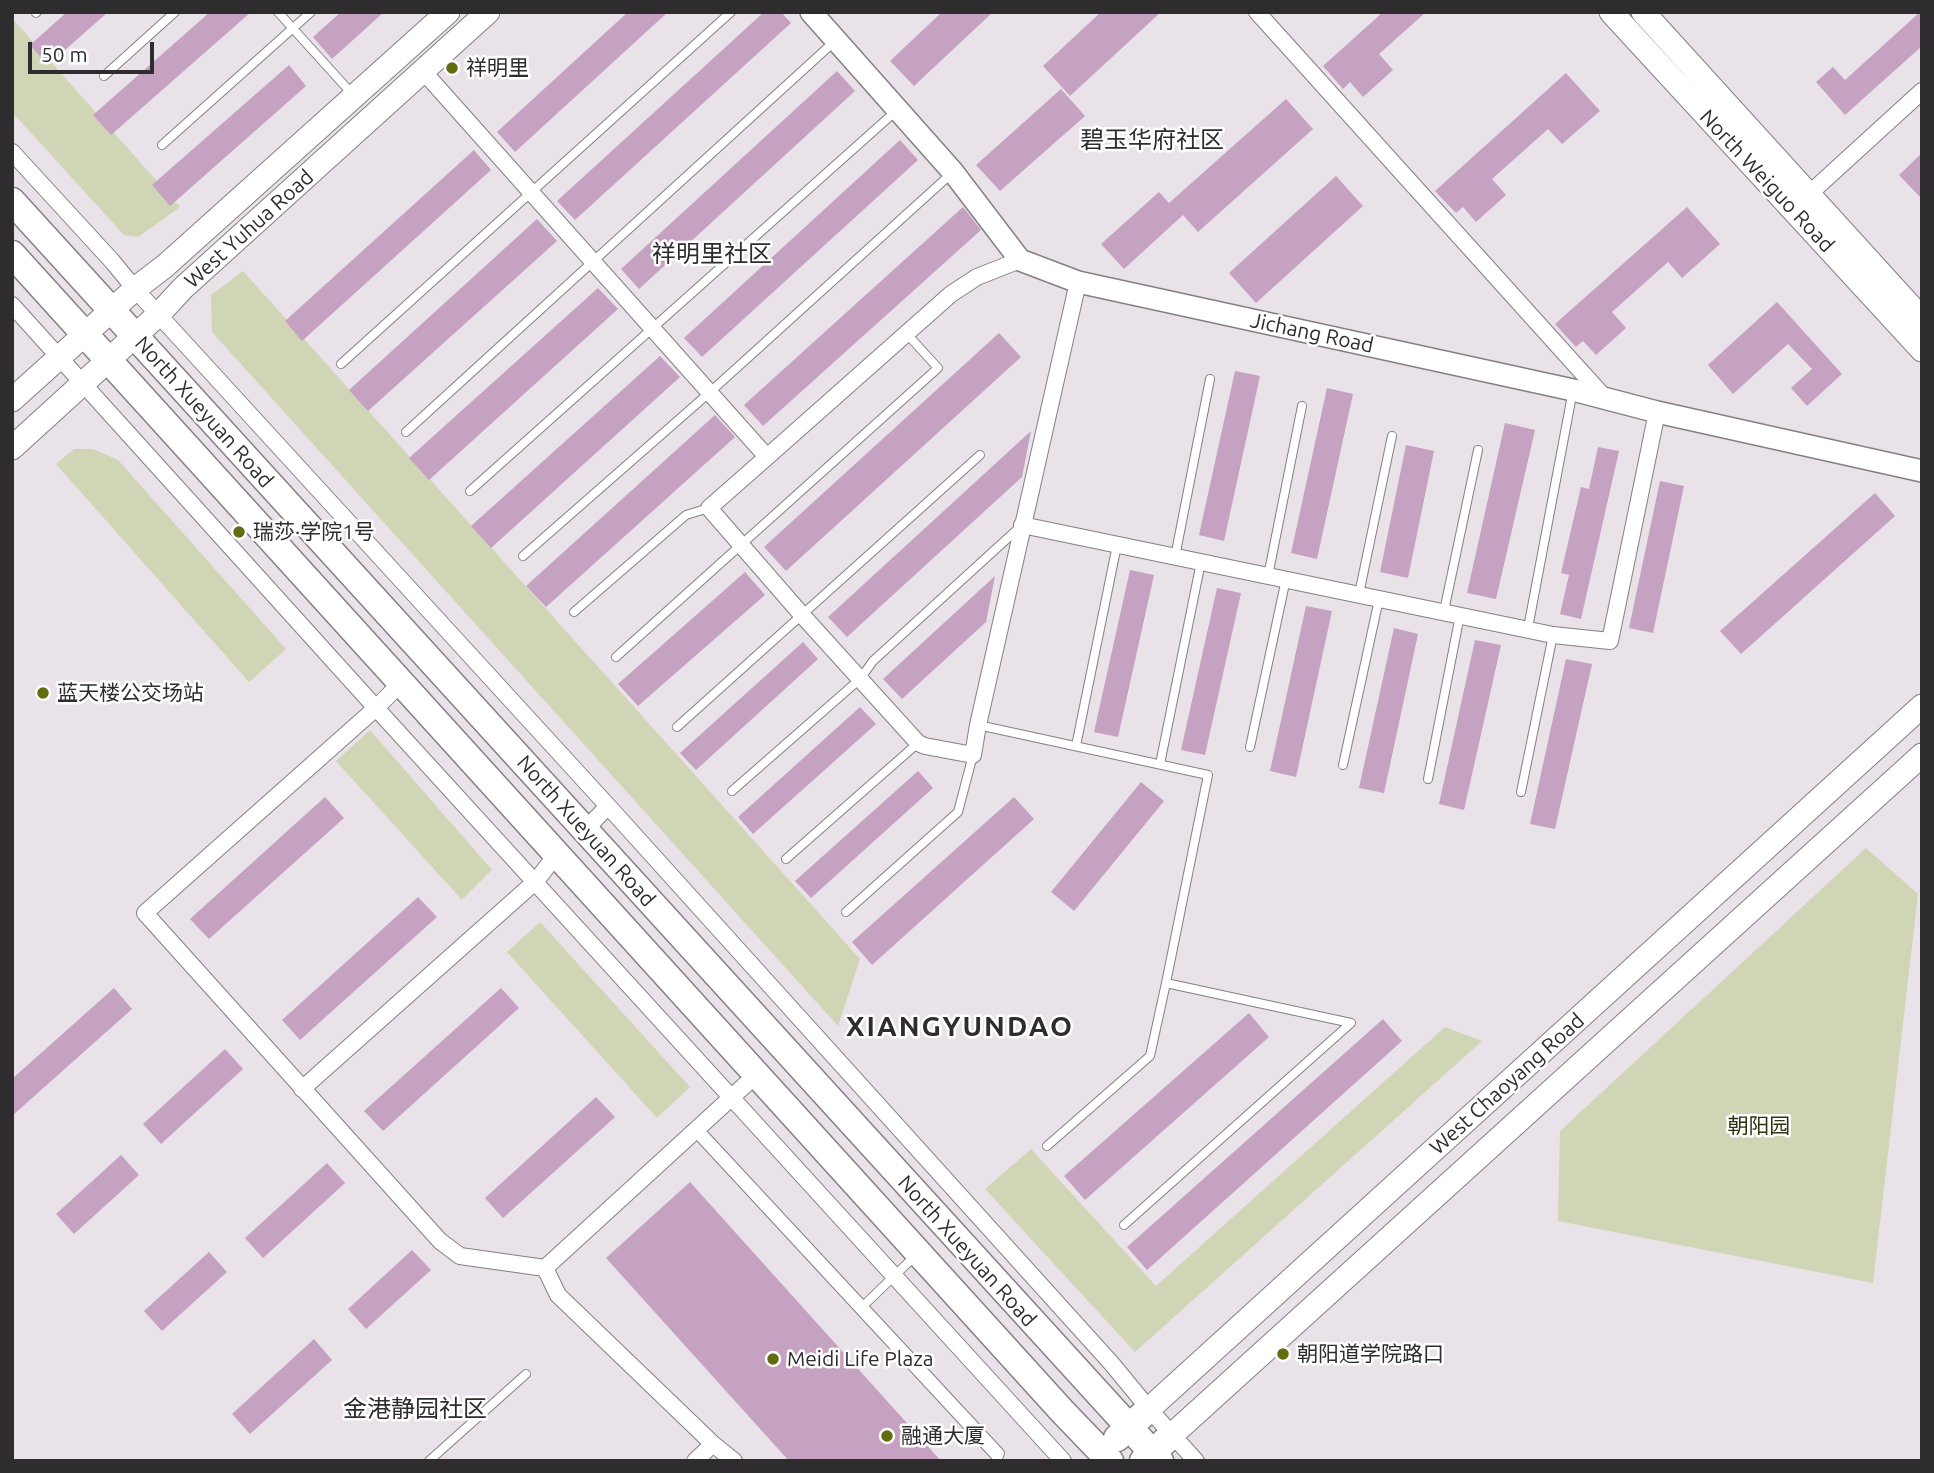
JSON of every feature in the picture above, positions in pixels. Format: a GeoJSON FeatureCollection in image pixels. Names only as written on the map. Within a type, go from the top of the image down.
{"type":"FeatureCollection","features":[{"type":"Feature","properties":{"kind":"main road","name":"West Yuhua Road"},"geometry":{"type":"LineString","coordinates":[[12,400],[448,12]]}},
{"type":"Feature","properties":{"kind":"main road","name":"West Yuhua Road"},"geometry":{"type":"LineString","coordinates":[[12,448],[159,314],[183,288],[488,12]]}},
{"type":"Feature","properties":{"kind":"main road","name":"North Weiguo Road"},"geometry":{"type":"LineString","coordinates":[[1611,12],[1922,350]]}},
{"type":"Feature","properties":{"kind":"main road","name":"North Weiguo Road"},"geometry":{"type":"LineString","coordinates":[[1643,12],[1922,319]]}},
{"type":"Feature","properties":{"kind":"main road","name":"North Xueyuan Road"},"geometry":{"type":"LineString","coordinates":[[12,201],[1129,1427],[1152,1458]]}},
{"type":"Feature","properties":{"kind":"main road","name":"North Xueyuan Road"},"geometry":{"type":"LineString","coordinates":[[12,254],[1062,1410],[1101,1458]]}},
{"type":"Feature","properties":{"kind":"main road","name":"West Chaoyang Road"},"geometry":{"type":"LineString","coordinates":[[1101,1458],[1129,1427],[1922,706]]}},
{"type":"Feature","properties":{"kind":"main road","name":"West Chaoyang Road"},"geometry":{"type":"LineString","coordinates":[[1152,1458],[1172,1434],[1922,755]]}},
{"type":"Feature","properties":{"kind":"main road"},"geometry":{"type":"LineString","coordinates":[[556,855],[585,830]]}},
{"type":"Feature","properties":{"kind":"street"},"geometry":{"type":"LineString","coordinates":[[811,12],[953,172],[1020,260],[977,278],[951,294],[709,508],[918,743],[925,746],[973,755],[1078,282]]}},
{"type":"Feature","properties":{"kind":"street"},"geometry":{"type":"LineString","coordinates":[[1257,12],[1606,399]]}},
{"type":"Feature","properties":{"kind":"street"},"geometry":{"type":"LineString","coordinates":[[423,71],[767,457]]}},
{"type":"Feature","properties":{"kind":"street"},"geometry":{"type":"LineString","coordinates":[[1808,195],[1922,91]]}},
{"type":"Feature","properties":{"kind":"street"},"geometry":{"type":"LineString","coordinates":[[12,152],[608,806],[1112,1364],[1196,1461]]}},
{"type":"Feature","properties":{"kind":"street","name":"Jichang Road"},"geometry":{"type":"LineString","coordinates":[[1020,260],[1078,282],[1573,390],[1657,412],[1922,471]]}},
{"type":"Feature","properties":{"kind":"street"},"geometry":{"type":"LineString","coordinates":[[12,305],[1063,1461]]}},
{"type":"Feature","properties":{"kind":"street"},"geometry":{"type":"LineString","coordinates":[[1022,525],[1553,635],[1610,641],[1657,412]]}},
{"type":"Feature","properties":{"kind":"street"},"geometry":{"type":"LineString","coordinates":[[401,683],[145,913],[440,1241],[460,1256],[545,1268]]}},
{"type":"Feature","properties":{"kind":"street"},"geometry":{"type":"LineString","coordinates":[[585,830],[608,806]]}},
{"type":"Feature","properties":{"kind":"street"},"geometry":{"type":"LineString","coordinates":[[302,1090],[536,881],[556,855]]}},
{"type":"Feature","properties":{"kind":"street"},"geometry":{"type":"LineString","coordinates":[[545,1268],[756,1075]]}},
{"type":"Feature","properties":{"kind":"street"},"geometry":{"type":"LineString","coordinates":[[545,1268],[558,1295],[734,1461]]}},
{"type":"Feature","properties":{"kind":"street"},"geometry":{"type":"LineString","coordinates":[[695,1461],[713,1444]]}},
{"type":"Feature","properties":{"kind":"lane"},"geometry":{"type":"LineString","coordinates":[[104,76],[175,12]]}},
{"type":"Feature","properties":{"kind":"lane"},"geometry":{"type":"LineString","coordinates":[[278,12],[355,97]]}},
{"type":"Feature","properties":{"kind":"lane"},"geometry":{"type":"LineString","coordinates":[[162,145],[311,12]]}},
{"type":"Feature","properties":{"kind":"lane"},"geometry":{"type":"LineString","coordinates":[[341,363],[731,12]]}},
{"type":"Feature","properties":{"kind":"lane"},"geometry":{"type":"LineString","coordinates":[[406,432],[836,40]]}},
{"type":"Feature","properties":{"kind":"lane"},"geometry":{"type":"LineString","coordinates":[[470,492],[897,110]]}},
{"type":"Feature","properties":{"kind":"lane"},"geometry":{"type":"LineString","coordinates":[[523,556],[709,393],[953,172]]}},
{"type":"Feature","properties":{"kind":"lane"},"geometry":{"type":"LineString","coordinates":[[617,656],[939,368],[906,333]]}},
{"type":"Feature","properties":{"kind":"lane"},"geometry":{"type":"LineString","coordinates":[[1175,557],[1210,379]]}},
{"type":"Feature","properties":{"kind":"lane"},"geometry":{"type":"LineString","coordinates":[[1528,628],[1573,390]]}},
{"type":"Feature","properties":{"kind":"lane"},"geometry":{"type":"LineString","coordinates":[[1268,576],[1302,406]]}},
{"type":"Feature","properties":{"kind":"lane"},"geometry":{"type":"LineString","coordinates":[[1359,594],[1392,436]]}},
{"type":"Feature","properties":{"kind":"lane"},"geometry":{"type":"LineString","coordinates":[[1428,779],[1478,450]]}},
{"type":"Feature","properties":{"kind":"lane"},"geometry":{"type":"LineString","coordinates":[[677,727],[980,455]]}},
{"type":"Feature","properties":{"kind":"lane"},"geometry":{"type":"LineString","coordinates":[[574,612],[687,514],[709,508]]}},
{"type":"Feature","properties":{"kind":"lane"},"geometry":{"type":"LineString","coordinates":[[732,791],[860,679],[873,661],[1022,525]]}},
{"type":"Feature","properties":{"kind":"lane"},"geometry":{"type":"LineString","coordinates":[[1076,746],[1117,545]]}},
{"type":"Feature","properties":{"kind":"lane"},"geometry":{"type":"LineString","coordinates":[[1160,764],[1201,562]]}},
{"type":"Feature","properties":{"kind":"lane"},"geometry":{"type":"LineString","coordinates":[[1250,747],[1286,579]]}},
{"type":"Feature","properties":{"kind":"lane"},"geometry":{"type":"LineString","coordinates":[[1343,765],[1379,599]]}},
{"type":"Feature","properties":{"kind":"lane"},"geometry":{"type":"LineString","coordinates":[[1521,792],[1553,635]]}},
{"type":"Feature","properties":{"kind":"lane"},"geometry":{"type":"LineString","coordinates":[[978,725],[1208,775],[1150,1056],[1047,1146]]}},
{"type":"Feature","properties":{"kind":"lane"},"geometry":{"type":"LineString","coordinates":[[786,859],[918,743]]}},
{"type":"Feature","properties":{"kind":"lane"},"geometry":{"type":"LineString","coordinates":[[846,912],[958,811],[973,755]]}},
{"type":"Feature","properties":{"kind":"lane"},"geometry":{"type":"LineString","coordinates":[[1124,1225],[1351,1023],[1166,983]]}},
{"type":"Feature","properties":{"kind":"lane"},"geometry":{"type":"LineString","coordinates":[[696,1130],[862,1307],[998,1460]]}},
{"type":"Feature","properties":{"kind":"lane"},"geometry":{"type":"LineString","coordinates":[[862,1307],[918,1253]]}},
{"type":"Feature","properties":{"kind":"lane"},"geometry":{"type":"LineString","coordinates":[[429,1461],[526,1374]]}},
{"type":"Feature","properties":{"kind":"green space"},"geometry":{"type":"Polygon","coordinates":[[[12,18],[180,207],[138,237],[124,235],[12,112],[12,18]]]}},
{"type":"Feature","properties":{"kind":"green space"},"geometry":{"type":"Polygon","coordinates":[[[243,271],[860,959],[838,1026],[212,332],[211,295],[243,271]]]}},
{"type":"Feature","properties":{"kind":"green space"},"geometry":{"type":"Polygon","coordinates":[[[74,449],[93,449],[118,460],[286,649],[249,682],[56,464],[74,449]]]}},
{"type":"Feature","properties":{"kind":"green space"},"geometry":{"type":"Polygon","coordinates":[[[370,730],[492,870],[462,900],[336,761],[370,730]]]}},
{"type":"Feature","properties":{"kind":"green space","name":"朝阳园"},"geometry":{"type":"Polygon","coordinates":[[[1866,848],[1918,894],[1873,1283],[1558,1221],[1560,1131],[1866,848]]]}},
{"type":"Feature","properties":{"kind":"green space"},"geometry":{"type":"Polygon","coordinates":[[[540,922],[690,1087],[657,1118],[507,952],[540,922]]]}},
{"type":"Feature","properties":{"kind":"green space"},"geometry":{"type":"Polygon","coordinates":[[[1445,1027],[1482,1041],[1135,1352],[985,1189],[1031,1149],[1156,1286],[1445,1027]]]}},
{"type":"Feature","properties":{"kind":"building"},"geometry":{"type":"Polygon","coordinates":[[[67,12],[108,12],[48,65],[30,45],[67,12]]]}},
{"type":"Feature","properties":{"kind":"building"},"geometry":{"type":"Polygon","coordinates":[[[210,12],[251,12],[111,135],[93,115],[210,12]]]}},
{"type":"Feature","properties":{"kind":"building"},"geometry":{"type":"Polygon","coordinates":[[[341,12],[384,12],[332,59],[313,37],[341,12]]]}},
{"type":"Feature","properties":{"kind":"building"},"geometry":{"type":"Polygon","coordinates":[[[628,12],[668,12],[515,152],[497,132],[628,12]]]}},
{"type":"Feature","properties":{"kind":"building"},"geometry":{"type":"Polygon","coordinates":[[[764,12],[781,12],[791,23],[575,220],[557,201],[764,12]]]}},
{"type":"Feature","properties":{"kind":"building"},"geometry":{"type":"Polygon","coordinates":[[[942,12],[993,12],[914,86],[890,61],[942,12]]]}},
{"type":"Feature","properties":{"kind":"building"},"geometry":{"type":"Polygon","coordinates":[[[1101,12],[1161,12],[1070,96],[1043,66],[1101,12]]]}},
{"type":"Feature","properties":{"kind":"building"},"geometry":{"type":"Polygon","coordinates":[[[1383,12],[1426,12],[1379,54],[1393,70],[1363,97],[1350,82],[1343,89],[1323,66],[1383,12]]]}},
{"type":"Feature","properties":{"kind":"building"},"geometry":{"type":"Polygon","coordinates":[[[1920,12],[1922,46],[1845,115],[1816,82],[1833,67],[1845,80],[1920,12]]]}},
{"type":"Feature","properties":{"kind":"building"},"geometry":{"type":"Polygon","coordinates":[[[289,65],[306,86],[170,206],[152,185],[289,65]]]}},
{"type":"Feature","properties":{"kind":"building"},"geometry":{"type":"Polygon","coordinates":[[[837,71],[855,91],[639,289],[621,269],[837,71]]]}},
{"type":"Feature","properties":{"kind":"building"},"geometry":{"type":"Polygon","coordinates":[[[1566,73],[1600,111],[1562,144],[1548,129],[1492,179],[1506,195],[1476,222],[1463,207],[1456,213],[1435,191],[1566,73]]]}},
{"type":"Feature","properties":{"kind":"building"},"geometry":{"type":"Polygon","coordinates":[[[1061,89],[1085,116],[1000,191],[976,165],[1061,89]]]}},
{"type":"Feature","properties":{"kind":"building"},"geometry":{"type":"Polygon","coordinates":[[[1286,99],[1313,129],[1198,232],[1183,215],[1124,269],[1101,244],[1159,192],[1169,203],[1286,99]]]}},
{"type":"Feature","properties":{"kind":"building"},"geometry":{"type":"Polygon","coordinates":[[[900,140],[918,160],[702,357],[684,338],[900,140]]]}},
{"type":"Feature","properties":{"kind":"building"},"geometry":{"type":"Polygon","coordinates":[[[474,150],[491,170],[302,341],[285,321],[474,150]]]}},
{"type":"Feature","properties":{"kind":"building"},"geometry":{"type":"Polygon","coordinates":[[[1922,153],[1922,199],[1899,175],[1922,153]]]}},
{"type":"Feature","properties":{"kind":"building"},"geometry":{"type":"Polygon","coordinates":[[[1336,176],[1363,206],[1256,303],[1229,273],[1336,176]]]}},
{"type":"Feature","properties":{"kind":"building"},"geometry":{"type":"Polygon","coordinates":[[[963,207],[981,230],[763,426],[744,405],[963,207]]]}},
{"type":"Feature","properties":{"kind":"building"},"geometry":{"type":"Polygon","coordinates":[[[1687,207],[1720,244],[1682,278],[1668,262],[1612,312],[1626,328],[1596,355],[1583,341],[1576,347],[1555,324],[1687,207]]]}},
{"type":"Feature","properties":{"kind":"building"},"geometry":{"type":"Polygon","coordinates":[[[537,219],[557,241],[368,411],[349,390],[537,219]]]}},
{"type":"Feature","properties":{"kind":"building"},"geometry":{"type":"Polygon","coordinates":[[[598,288],[618,309],[429,480],[409,458],[598,288]]]}},
{"type":"Feature","properties":{"kind":"building"},"geometry":{"type":"Polygon","coordinates":[[[1777,302],[1842,374],[1807,406],[1791,388],[1812,369],[1788,344],[1733,394],[1708,365],[1777,302]]]}},
{"type":"Feature","properties":{"kind":"building"},"geometry":{"type":"Polygon","coordinates":[[[999,333],[1021,357],[786,571],[764,547],[999,333]]]}},
{"type":"Feature","properties":{"kind":"building"},"geometry":{"type":"Polygon","coordinates":[[[660,356],[680,377],[491,548],[471,526],[660,356]]]}},
{"type":"Feature","properties":{"kind":"building"},"geometry":{"type":"Polygon","coordinates":[[[1235,371],[1260,376],[1224,541],[1199,535],[1235,371]]]}},
{"type":"Feature","properties":{"kind":"building"},"geometry":{"type":"Polygon","coordinates":[[[1327,388],[1353,394],[1317,559],[1291,553],[1327,388]]]}},
{"type":"Feature","properties":{"kind":"building"},"geometry":{"type":"Polygon","coordinates":[[[715,415],[735,437],[546,607],[526,586],[715,415]]]}},
{"type":"Feature","properties":{"kind":"building"},"geometry":{"type":"Polygon","coordinates":[[[1505,423],[1535,430],[1496,599],[1467,593],[1505,423]]]}},
{"type":"Feature","properties":{"kind":"building"},"geometry":{"type":"Polygon","coordinates":[[[1031,431],[1022,477],[847,637],[828,617],[1031,431]]]}},
{"type":"Feature","properties":{"kind":"building"},"geometry":{"type":"Polygon","coordinates":[[[1406,445],[1434,451],[1408,578],[1380,572],[1406,445]]]}},
{"type":"Feature","properties":{"kind":"building"},"geometry":{"type":"Polygon","coordinates":[[[1598,447],[1619,451],[1581,619],[1560,614],[1569,575],[1561,573],[1581,487],[1589,489],[1598,447]]]}},
{"type":"Feature","properties":{"kind":"building"},"geometry":{"type":"Polygon","coordinates":[[[1660,481],[1684,486],[1653,633],[1629,628],[1660,481]]]}},
{"type":"Feature","properties":{"kind":"building"},"geometry":{"type":"Polygon","coordinates":[[[1875,493],[1895,516],[1741,654],[1720,631],[1875,493]]]}},
{"type":"Feature","properties":{"kind":"building"},"geometry":{"type":"Polygon","coordinates":[[[1130,570],[1154,575],[1118,737],[1094,732],[1130,570]]]}},
{"type":"Feature","properties":{"kind":"building"},"geometry":{"type":"Polygon","coordinates":[[[745,572],[765,595],[638,706],[618,684],[745,572]]]}},
{"type":"Feature","properties":{"kind":"building"},"geometry":{"type":"Polygon","coordinates":[[[995,576],[986,622],[902,699],[883,679],[995,576]]]}},
{"type":"Feature","properties":{"kind":"building"},"geometry":{"type":"Polygon","coordinates":[[[1217,588],[1241,593],[1205,755],[1181,750],[1217,588]]]}},
{"type":"Feature","properties":{"kind":"building"},"geometry":{"type":"Polygon","coordinates":[[[1306,606],[1332,611],[1296,777],[1270,771],[1306,606]]]}},
{"type":"Feature","properties":{"kind":"building"},"geometry":{"type":"Polygon","coordinates":[[[1394,628],[1418,634],[1384,793],[1359,788],[1394,628]]]}},
{"type":"Feature","properties":{"kind":"building"},"geometry":{"type":"Polygon","coordinates":[[[1475,640],[1501,645],[1464,810],[1439,804],[1475,640]]]}},
{"type":"Feature","properties":{"kind":"building"},"geometry":{"type":"Polygon","coordinates":[[[803,642],[818,659],[696,770],[680,753],[803,642]]]}},
{"type":"Feature","properties":{"kind":"building"},"geometry":{"type":"Polygon","coordinates":[[[1566,659],[1592,664],[1555,829],[1530,824],[1566,659]]]}},
{"type":"Feature","properties":{"kind":"building"},"geometry":{"type":"Polygon","coordinates":[[[860,707],[876,724],[753,834],[738,817],[860,707]]]}},
{"type":"Feature","properties":{"kind":"building"},"geometry":{"type":"Polygon","coordinates":[[[918,771],[933,788],[811,898],[795,881],[918,771]]]}},
{"type":"Feature","properties":{"kind":"building"},"geometry":{"type":"Polygon","coordinates":[[[1141,782],[1164,801],[1074,911],[1051,892],[1141,782]]]}},
{"type":"Feature","properties":{"kind":"building"},"geometry":{"type":"Polygon","coordinates":[[[325,797],[344,818],[209,939],[190,919],[325,797]]]}},
{"type":"Feature","properties":{"kind":"building"},"geometry":{"type":"Polygon","coordinates":[[[1014,797],[1034,819],[872,965],[852,942],[1014,797]]]}},
{"type":"Feature","properties":{"kind":"building"},"geometry":{"type":"Polygon","coordinates":[[[418,897],[437,917],[300,1040],[282,1020],[418,897]]]}},
{"type":"Feature","properties":{"kind":"building"},"geometry":{"type":"Polygon","coordinates":[[[114,988],[132,1009],[12,1116],[12,1079],[114,988]]]}},
{"type":"Feature","properties":{"kind":"building"},"geometry":{"type":"Polygon","coordinates":[[[501,988],[519,1008],[383,1131],[364,1111],[501,988]]]}},
{"type":"Feature","properties":{"kind":"building"},"geometry":{"type":"Polygon","coordinates":[[[1249,1013],[1269,1037],[1085,1200],[1064,1176],[1249,1013]]]}},
{"type":"Feature","properties":{"kind":"building"},"geometry":{"type":"Polygon","coordinates":[[[1383,1019],[1402,1041],[1147,1270],[1127,1247],[1383,1019]]]}},
{"type":"Feature","properties":{"kind":"building"},"geometry":{"type":"Polygon","coordinates":[[[225,1049],[243,1069],[161,1144],[143,1124],[225,1049]]]}},
{"type":"Feature","properties":{"kind":"building"},"geometry":{"type":"Polygon","coordinates":[[[596,1097],[615,1117],[503,1218],[485,1198],[596,1097]]]}},
{"type":"Feature","properties":{"kind":"building"},"geometry":{"type":"Polygon","coordinates":[[[121,1155],[139,1175],[74,1234],[56,1214],[121,1155]]]}},
{"type":"Feature","properties":{"kind":"building"},"geometry":{"type":"Polygon","coordinates":[[[327,1163],[345,1183],[263,1258],[245,1238],[327,1163]]]}},
{"type":"Feature","properties":{"kind":"building","name":"Meidi Life Plaza"},"geometry":{"type":"Polygon","coordinates":[[[690,1182],[941,1461],[789,1461],[606,1258],[690,1182]]]}},
{"type":"Feature","properties":{"kind":"building"},"geometry":{"type":"Polygon","coordinates":[[[412,1250],[431,1270],[366,1329],[348,1309],[412,1250]]]}},
{"type":"Feature","properties":{"kind":"building"},"geometry":{"type":"Polygon","coordinates":[[[209,1252],[227,1272],[162,1331],[144,1311],[209,1252]]]}},
{"type":"Feature","properties":{"kind":"building"},"geometry":{"type":"Polygon","coordinates":[[[314,1339],[332,1360],[250,1434],[232,1414],[314,1339]]]}},
{"type":"Feature","properties":{"kind":"place","name":"祥明里"},"geometry":{"type":"Point","coordinates":[452,68]}},
{"type":"Feature","properties":{"kind":"place","name":"瑞莎·学院1号"},"geometry":{"type":"Point","coordinates":[239,532]}},
{"type":"Feature","properties":{"kind":"place","name":"蓝天楼公交场站"},"geometry":{"type":"Point","coordinates":[43,693]}},
{"type":"Feature","properties":{"kind":"place","name":"朝阳道学院路口"},"geometry":{"type":"Point","coordinates":[1283,1354]}},
{"type":"Feature","properties":{"kind":"place","name":"Meidi Life Plaza"},"geometry":{"type":"Point","coordinates":[773,1359]}},
{"type":"Feature","properties":{"kind":"place","name":"融通大厦"},"geometry":{"type":"Point","coordinates":[887,1436]}},
{"type":"Feature","properties":{"kind":"district","name":"碧玉华府社区"},"geometry":{"type":"Point","coordinates":[1152,140]}},
{"type":"Feature","properties":{"kind":"district","name":"祥明里社区"},"geometry":{"type":"Point","coordinates":[712,254]}},
{"type":"Feature","properties":{"kind":"district","name":"XIANGYUNDAO"},"geometry":{"type":"Point","coordinates":[960,1027]}},
{"type":"Feature","properties":{"kind":"district","name":"金港静园社区"},"geometry":{"type":"Point","coordinates":[415,1409]}}]}
